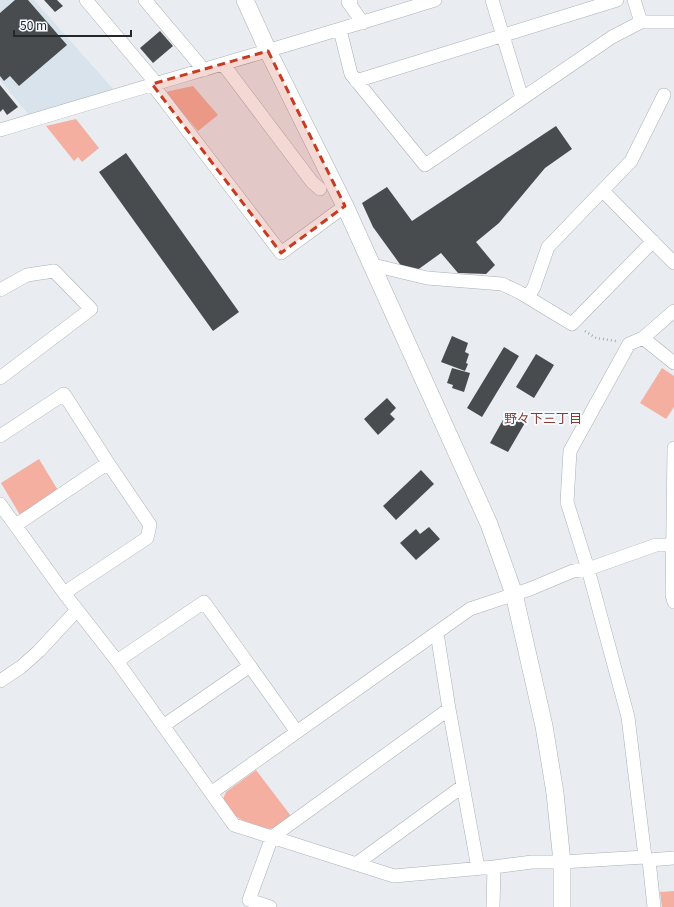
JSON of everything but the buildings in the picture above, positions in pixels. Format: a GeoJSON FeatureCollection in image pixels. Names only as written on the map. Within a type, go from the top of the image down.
{"type":"FeatureCollection","features":[{"type":"Feature","properties":{"kind":"street"},"geometry":{"type":"LineString","coordinates":[[86,0],[154,84],[281,253],[345,206]]}},
{"type":"Feature","properties":{"kind":"street"},"geometry":{"type":"LineString","coordinates":[[145,0],[204,70]]}},
{"type":"Feature","properties":{"kind":"street"},"geometry":{"type":"LineString","coordinates":[[245,0],[268,51],[373,265],[489,524],[514,594],[544,726],[555,793],[562,862],[562,907]]}},
{"type":"Feature","properties":{"kind":"street"},"geometry":{"type":"LineString","coordinates":[[351,0],[348,2],[363,23]]}},
{"type":"Feature","properties":{"kind":"street"},"geometry":{"type":"LineString","coordinates":[[0,130],[340,30],[435,0]]}},
{"type":"Feature","properties":{"kind":"street"},"geometry":{"type":"LineString","coordinates":[[492,0],[522,98]]}},
{"type":"Feature","properties":{"kind":"street"},"geometry":{"type":"LineString","coordinates":[[356,81],[503,34],[617,0]]}},
{"type":"Feature","properties":{"kind":"street"},"geometry":{"type":"LineString","coordinates":[[634,0],[641,22]]}},
{"type":"Feature","properties":{"kind":"street"},"geometry":{"type":"LineString","coordinates":[[340,30],[351,74],[425,165],[612,37],[641,22],[674,22]]}},
{"type":"Feature","properties":{"kind":"street"},"geometry":{"type":"LineString","coordinates":[[224,64],[312,182],[320,189]]}},
{"type":"Feature","properties":{"kind":"street"},"geometry":{"type":"LineString","coordinates":[[528,297],[534,287],[548,247],[632,161],[664,95]]}},
{"type":"Feature","properties":{"kind":"street"},"geometry":{"type":"LineString","coordinates":[[603,191],[674,264]]}},
{"type":"Feature","properties":{"kind":"street"},"geometry":{"type":"LineString","coordinates":[[373,265],[427,278],[502,284],[528,297],[572,324],[653,241]]}},
{"type":"Feature","properties":{"kind":"street"},"geometry":{"type":"LineString","coordinates":[[0,290],[27,275],[54,271],[91,309],[0,378]]}},
{"type":"Feature","properties":{"kind":"street"},"geometry":{"type":"LineString","coordinates":[[654,907],[628,717],[588,569],[567,502],[570,451],[629,344],[643,338],[674,311]]}},
{"type":"Feature","properties":{"kind":"street"},"geometry":{"type":"LineString","coordinates":[[643,338],[674,363]]}},
{"type":"Feature","properties":{"kind":"street"},"geometry":{"type":"LineString","coordinates":[[0,436],[64,394],[150,525],[147,538],[64,593]]}},
{"type":"Feature","properties":{"kind":"street"},"geometry":{"type":"LineString","coordinates":[[674,448],[672,545],[672,595],[674,602]]}},
{"type":"Feature","properties":{"kind":"street"},"geometry":{"type":"LineString","coordinates":[[16,525],[108,463]]}},
{"type":"Feature","properties":{"kind":"street"},"geometry":{"type":"LineString","coordinates":[[0,504],[64,593],[117,661],[234,825],[394,876],[532,862],[674,858]]}},
{"type":"Feature","properties":{"kind":"street"},"geometry":{"type":"LineString","coordinates":[[211,794],[470,609],[573,571],[588,569],[656,545],[672,545]]}},
{"type":"Feature","properties":{"kind":"street"},"geometry":{"type":"LineString","coordinates":[[117,661],[204,602],[297,732]]}},
{"type":"Feature","properties":{"kind":"street"},"geometry":{"type":"LineString","coordinates":[[0,681],[21,667],[39,651],[77,610]]}},
{"type":"Feature","properties":{"kind":"street"},"geometry":{"type":"LineString","coordinates":[[437,633],[449,709],[478,868]]}},
{"type":"Feature","properties":{"kind":"street"},"geometry":{"type":"LineString","coordinates":[[163,726],[250,666]]}},
{"type":"Feature","properties":{"kind":"street"},"geometry":{"type":"LineString","coordinates":[[270,907],[249,900],[272,837],[449,709]]}},
{"type":"Feature","properties":{"kind":"street"},"geometry":{"type":"LineString","coordinates":[[356,864],[463,786]]}},
{"type":"Feature","properties":{"kind":"street"},"geometry":{"type":"LineString","coordinates":[[493,907],[494,867]]}},
{"type":"Feature","properties":{"kind":"path"},"geometry":{"type":"LineString","coordinates":[[572,324],[596,338],[629,344]]}},
{"type":"Feature","properties":{"kind":"highlighted area"},"geometry":{"type":"Polygon","coordinates":[[[268,51],[345,206],[281,253],[152,84],[268,51]]]}},
{"type":"Feature","properties":{"kind":"shaded area"},"geometry":{"type":"Polygon","coordinates":[[[0,0],[34,0],[114,90],[29,115],[0,80],[0,0]]]}},
{"type":"Feature","properties":{"kind":"shaded area"},"geometry":{"type":"Polygon","coordinates":[[[193,86],[218,115],[198,131],[165,92],[193,86]]]}},
{"type":"Feature","properties":{"kind":"shaded area"},"geometry":{"type":"Polygon","coordinates":[[[76,119],[99,148],[82,162],[78,157],[74,161],[46,126],[76,119]]]}},
{"type":"Feature","properties":{"kind":"shaded area"},"geometry":{"type":"Polygon","coordinates":[[[662,368],[674,376],[674,407],[666,419],[640,403],[662,368]]]}},
{"type":"Feature","properties":{"kind":"shaded area"},"geometry":{"type":"Polygon","coordinates":[[[39,459],[59,492],[20,515],[1,483],[39,459]]]}},
{"type":"Feature","properties":{"kind":"shaded area"},"geometry":{"type":"Polygon","coordinates":[[[256,770],[291,816],[275,828],[267,829],[242,820],[235,816],[223,799],[226,792],[256,770]]]}},
{"type":"Feature","properties":{"kind":"shaded area"},"geometry":{"type":"Polygon","coordinates":[[[674,891],[674,907],[662,907],[660,892],[674,891]]]}},
{"type":"Feature","properties":{"kind":"district","name":"野々下三丁目"},"geometry":{"type":"Point","coordinates":[543,417]}}]}
